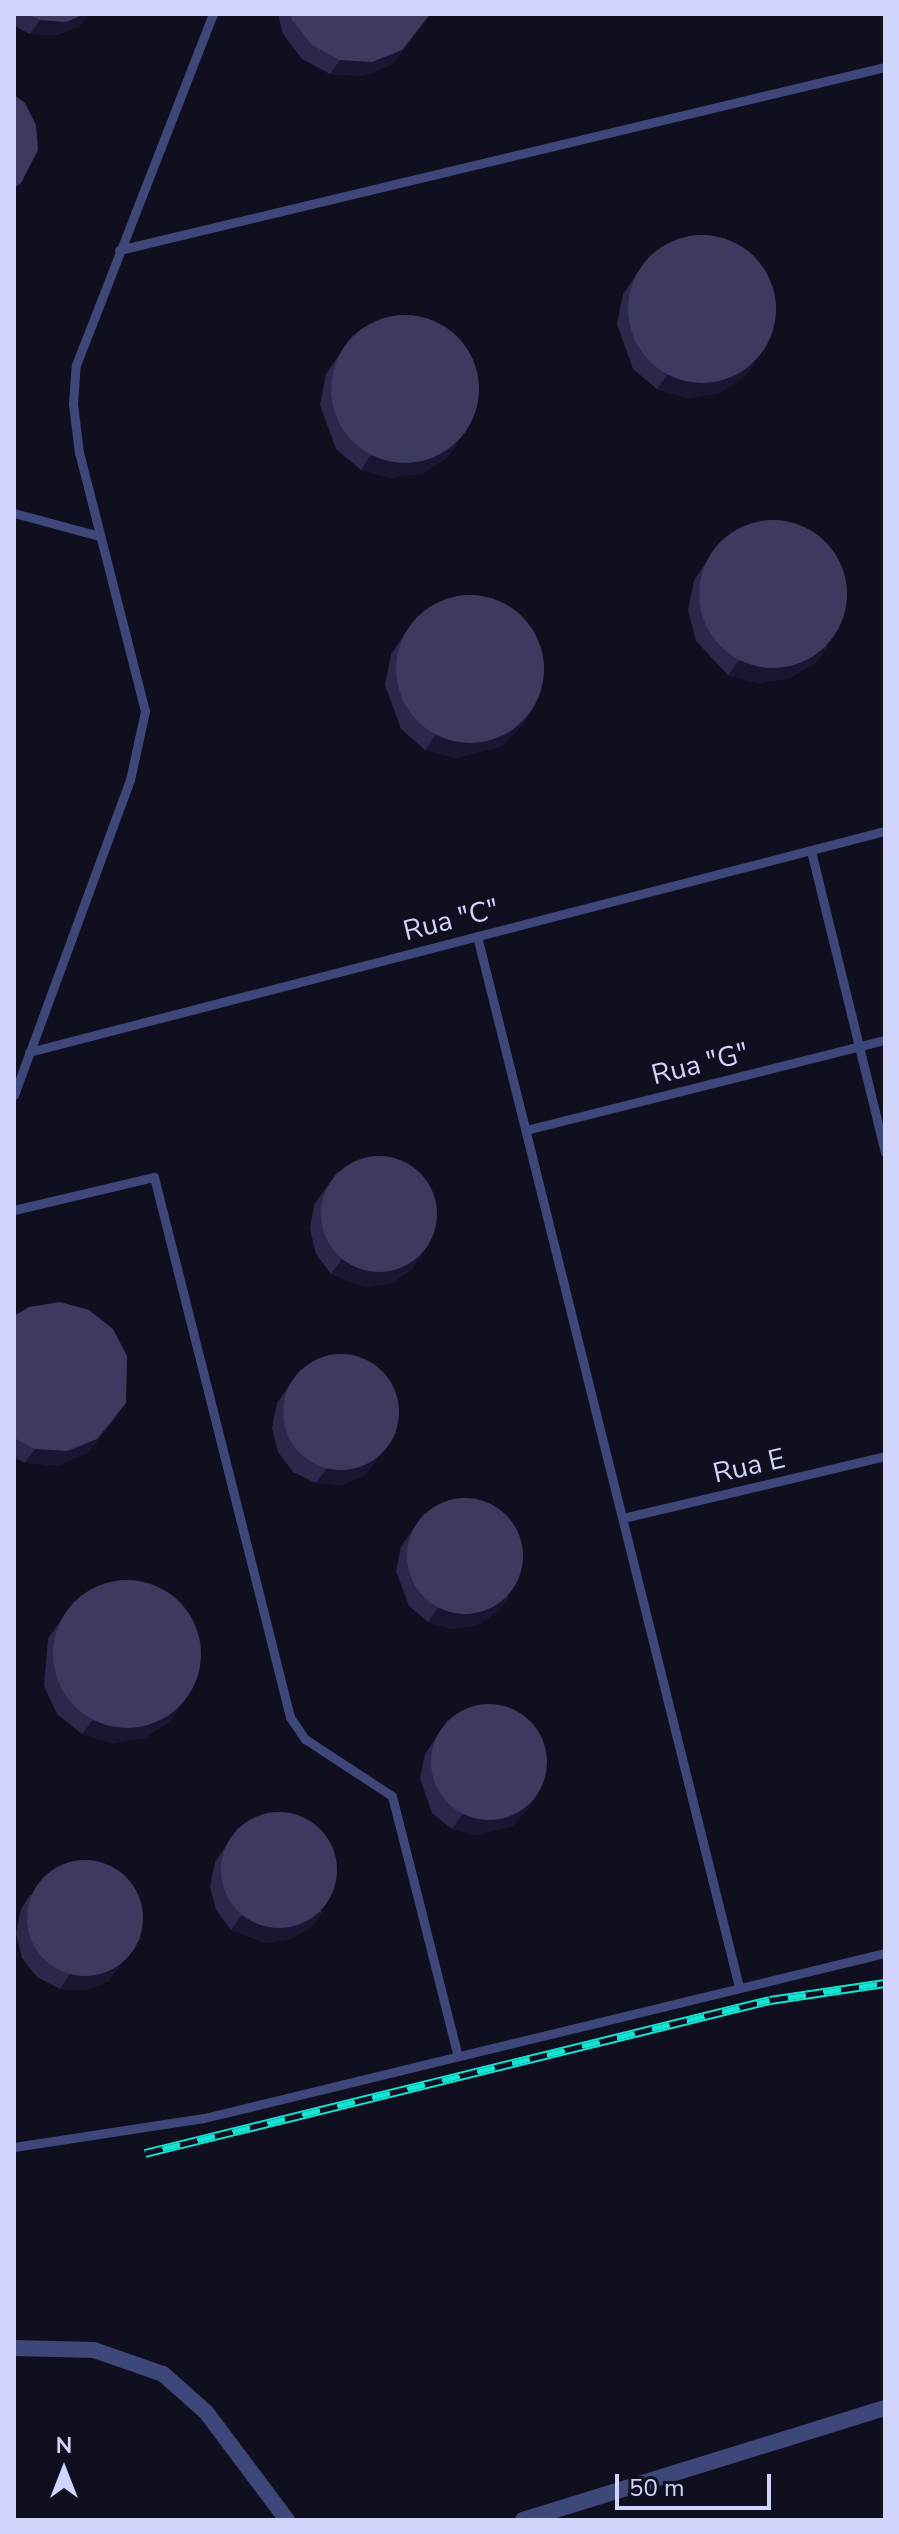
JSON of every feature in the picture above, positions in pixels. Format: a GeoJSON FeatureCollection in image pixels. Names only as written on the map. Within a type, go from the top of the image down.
{"type":"FeatureCollection","features":[{"type":"Feature","properties":{"kind":"street"},"geometry":{"type":"LineString","coordinates":[[14,2348],[94,2350],[163,2374],[206,2412],[287,2520]]}},
{"type":"Feature","properties":{"kind":"street"},"geometry":{"type":"LineString","coordinates":[[527,2519],[885,2408]]}},
{"type":"Feature","properties":{"kind":"lane"},"geometry":{"type":"LineString","coordinates":[[14,1095],[130,780],[143,727],[142,695],[79,453],[73,391],[85,335],[213,14]]}},
{"type":"Feature","properties":{"kind":"lane"},"geometry":{"type":"LineString","coordinates":[[119,250],[885,67]]}},
{"type":"Feature","properties":{"kind":"lane"},"geometry":{"type":"LineString","coordinates":[[14,513],[99,536]]}},
{"type":"Feature","properties":{"kind":"lane","name":"Rua \"C\""},"geometry":{"type":"LineString","coordinates":[[29,1052],[885,831]]}},
{"type":"Feature","properties":{"kind":"lane"},"geometry":{"type":"LineString","coordinates":[[811,851],[885,1152]]}},
{"type":"Feature","properties":{"kind":"lane"},"geometry":{"type":"LineString","coordinates":[[477,936],[739,1987]]}},
{"type":"Feature","properties":{"kind":"lane","name":"Rua \"G\""},"geometry":{"type":"LineString","coordinates":[[526,1130],[885,1040]]}},
{"type":"Feature","properties":{"kind":"lane"},"geometry":{"type":"LineString","coordinates":[[14,1210],[154,1177],[290,1717],[305,1739],[392,1796],[457,2053]]}},
{"type":"Feature","properties":{"kind":"lane","name":"Rua E"},"geometry":{"type":"LineString","coordinates":[[623,1518],[885,1456]]}},
{"type":"Feature","properties":{"kind":"lane"},"geometry":{"type":"LineString","coordinates":[[14,2147],[204,2118],[457,2053],[885,1953]]}},
{"type":"Feature","properties":{"kind":"building"},"geometry":{"type":"Polygon","coordinates":[[[28,14],[85,14],[66,22],[40,20],[28,14]]]}},
{"type":"Feature","properties":{"kind":"building"},"geometry":{"type":"Polygon","coordinates":[[[291,14],[430,14],[402,50],[372,62],[340,60],[312,45],[292,20],[291,14]]]}},
{"type":"Feature","properties":{"kind":"building"},"geometry":{"type":"Polygon","coordinates":[[[14,95],[25,103],[36,125],[38,150],[21,183],[14,188],[14,95]]]}},
{"type":"Feature","properties":{"kind":"building"},"geometry":{"type":"Polygon","coordinates":[[[702,235],[730,241],[754,257],[770,281],[776,309],[770,337],[754,361],[730,377],[702,383],[674,377],[650,361],[634,337],[628,309],[634,281],[650,257],[674,241],[702,235]]]}},
{"type":"Feature","properties":{"kind":"building"},"geometry":{"type":"Polygon","coordinates":[[[405,315],[433,321],[457,337],[473,361],[479,389],[473,417],[457,441],[433,457],[405,463],[377,457],[353,441],[337,417],[331,389],[337,361],[353,337],[377,321],[405,315]]]}},
{"type":"Feature","properties":{"kind":"building"},"geometry":{"type":"Polygon","coordinates":[[[773,520],[801,526],[825,542],[841,566],[847,594],[841,622],[825,646],[801,662],[773,668],[745,662],[721,646],[705,622],[699,594],[705,566],[721,542],[745,526],[773,520]]]}},
{"type":"Feature","properties":{"kind":"building"},"geometry":{"type":"Polygon","coordinates":[[[470,595],[498,601],[522,617],[538,641],[544,669],[538,697],[522,721],[498,737],[470,743],[442,737],[418,721],[402,697],[396,669],[402,641],[418,617],[442,601],[470,595]]]}},
{"type":"Feature","properties":{"kind":"building"},"geometry":{"type":"Polygon","coordinates":[[[379,1156],[401,1160],[420,1173],[433,1192],[437,1214],[433,1236],[420,1255],[401,1268],[379,1272],[357,1268],[338,1255],[325,1236],[321,1214],[325,1192],[338,1173],[357,1160],[379,1156]]]}},
{"type":"Feature","properties":{"kind":"building"},"geometry":{"type":"Polygon","coordinates":[[[60,1302],[89,1310],[113,1329],[127,1356],[126,1403],[97,1439],[67,1451],[35,1449],[14,1438],[14,1316],[29,1307],[60,1302]]]}},
{"type":"Feature","properties":{"kind":"building"},"geometry":{"type":"Polygon","coordinates":[[[341,1354],[363,1358],[382,1371],[395,1390],[399,1412],[395,1434],[382,1453],[363,1466],[341,1470],[319,1466],[300,1453],[287,1434],[283,1412],[287,1390],[300,1371],[319,1358],[341,1354]]]}},
{"type":"Feature","properties":{"kind":"building"},"geometry":{"type":"Polygon","coordinates":[[[465,1498],[487,1502],[506,1515],[519,1534],[523,1556],[519,1578],[506,1597],[487,1610],[465,1614],[443,1610],[424,1597],[411,1578],[407,1556],[411,1534],[424,1515],[443,1502],[465,1498]]]}},
{"type":"Feature","properties":{"kind":"building"},"geometry":{"type":"Polygon","coordinates":[[[127,1580],[155,1586],[179,1602],[195,1626],[201,1654],[195,1682],[179,1706],[155,1722],[127,1728],[99,1722],[75,1706],[59,1682],[53,1654],[59,1626],[75,1602],[99,1586],[127,1580]]]}},
{"type":"Feature","properties":{"kind":"building"},"geometry":{"type":"Polygon","coordinates":[[[489,1704],[511,1708],[530,1721],[543,1740],[547,1762],[543,1784],[530,1803],[511,1816],[489,1820],[467,1816],[448,1803],[435,1784],[431,1762],[435,1740],[448,1721],[467,1708],[489,1704]]]}},
{"type":"Feature","properties":{"kind":"building"},"geometry":{"type":"Polygon","coordinates":[[[279,1812],[301,1816],[320,1829],[333,1848],[337,1870],[333,1892],[320,1911],[301,1924],[279,1928],[257,1924],[238,1911],[225,1892],[221,1870],[225,1848],[238,1829],[257,1816],[279,1812]]]}},
{"type":"Feature","properties":{"kind":"building"},"geometry":{"type":"Polygon","coordinates":[[[85,1860],[107,1864],[126,1877],[139,1896],[143,1918],[139,1940],[126,1959],[107,1972],[85,1976],[63,1972],[44,1959],[31,1940],[27,1918],[31,1896],[44,1877],[63,1864],[85,1860]]]}},
{"type":"Feature","properties":{"kind":"railway"},"geometry":{"type":"LineString","coordinates":[[145,2153],[770,2000],[885,1983]]}}]}
